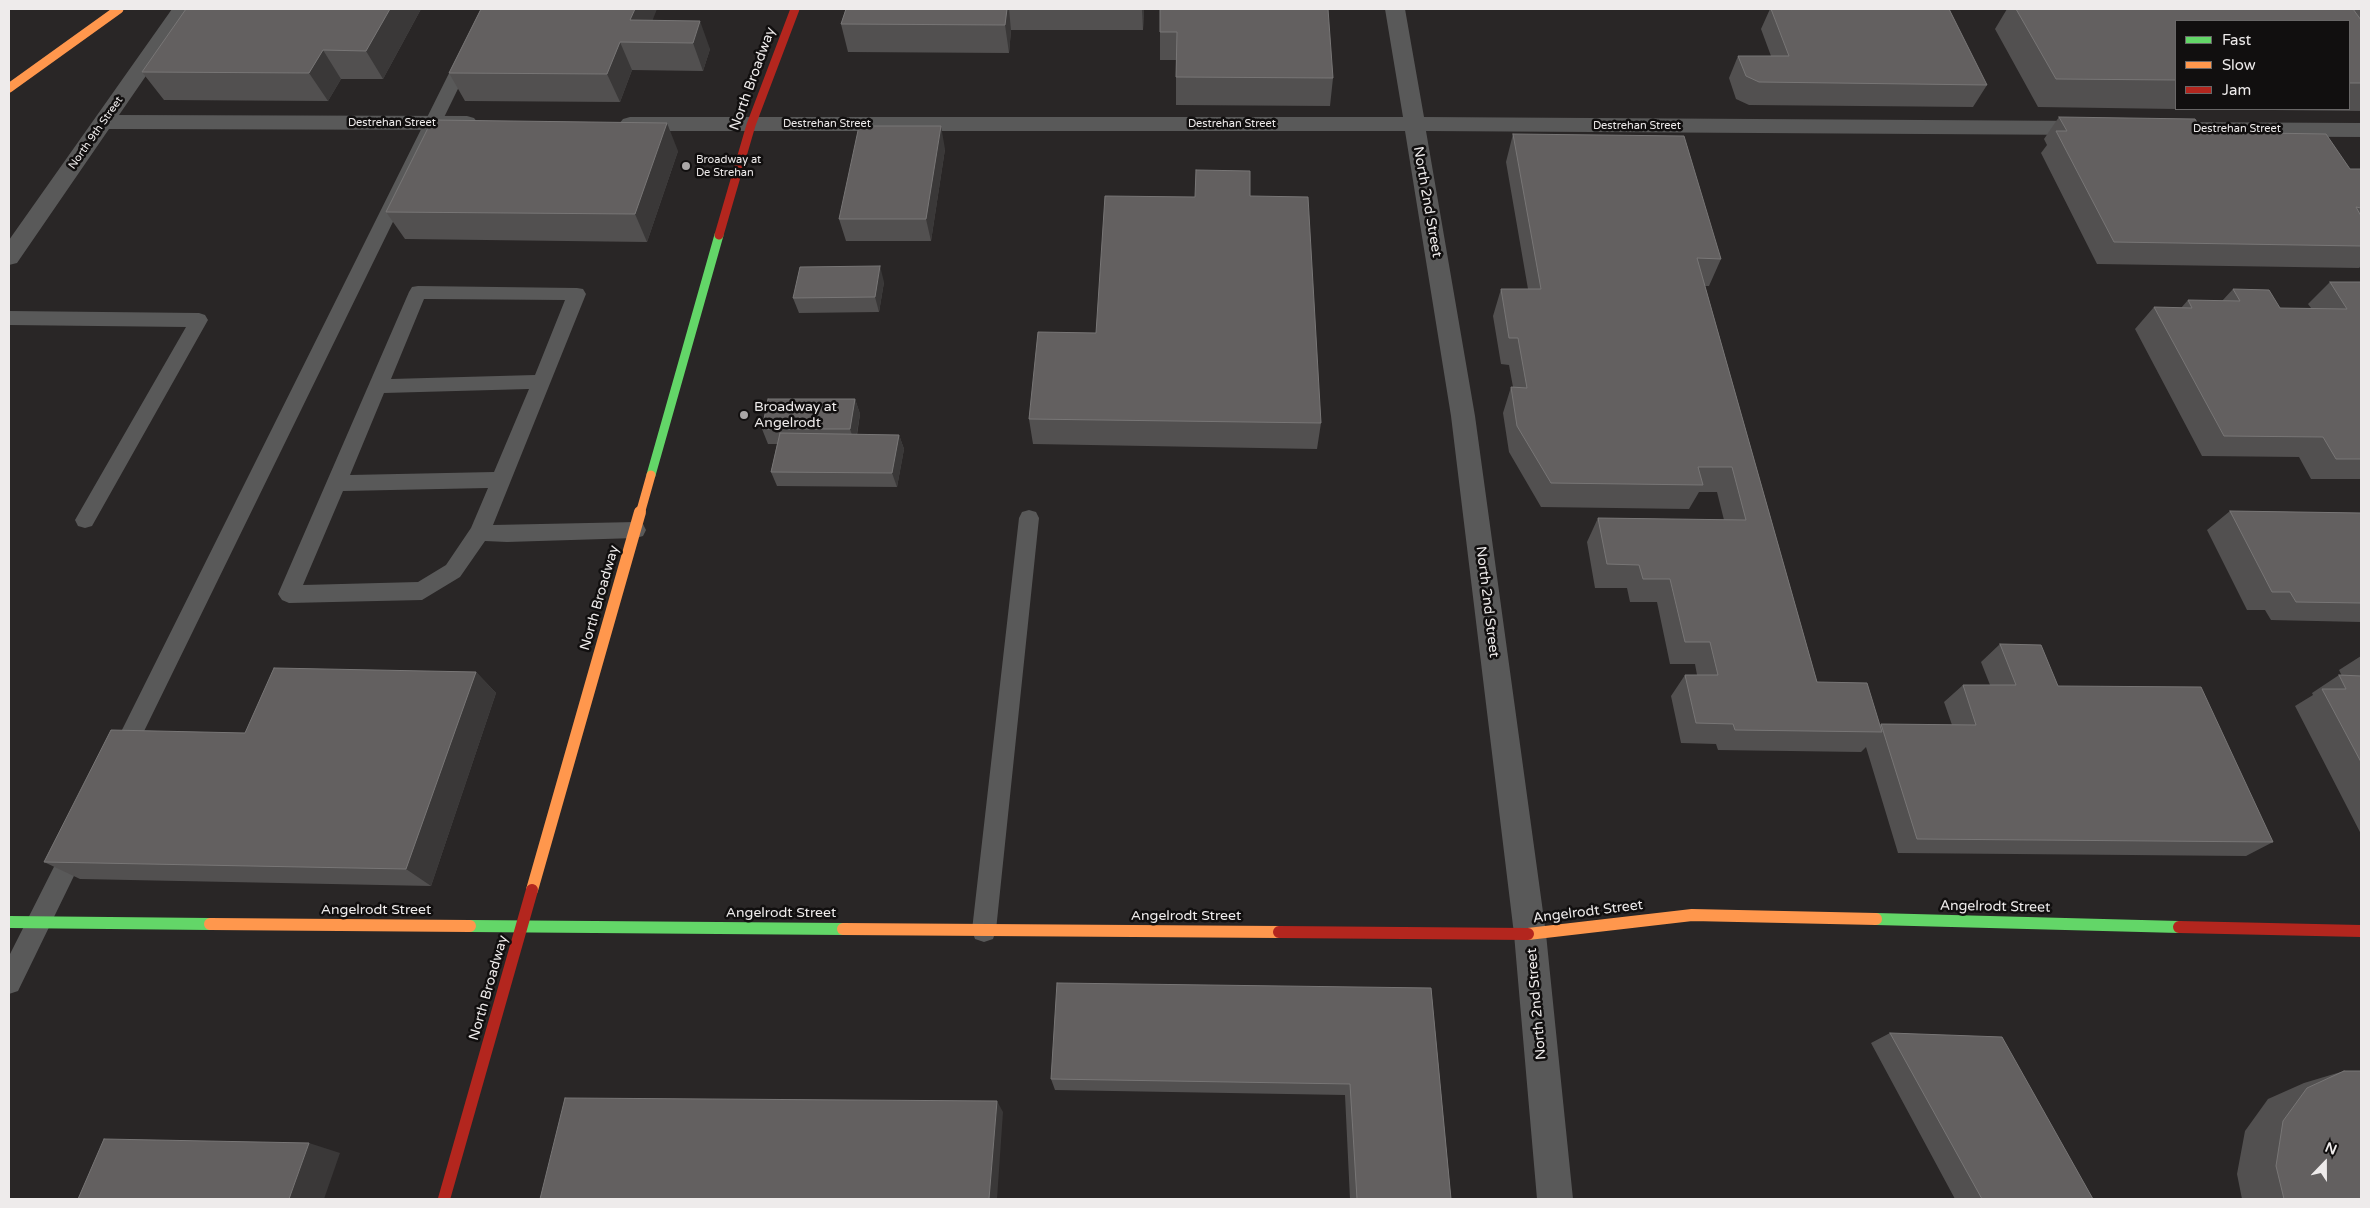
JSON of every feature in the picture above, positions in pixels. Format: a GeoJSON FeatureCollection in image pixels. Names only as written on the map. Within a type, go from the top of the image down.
{"type":"FeatureCollection","features":[{"type":"Feature","properties":{"kind":"main road"},"geometry":{"type":"LineString","coordinates":[[9,88],[119,9]]}},
{"type":"Feature","properties":{"kind":"main road","name":"North Broadway"},"geometry":{"type":"LineString","coordinates":[[444,1199],[751,124],[795,9]]}},
{"type":"Feature","properties":{"kind":"main road","name":"Angelrodt Street"},"geometry":{"type":"LineString","coordinates":[[9,922],[1530,934],[1692,914],[2361,931]]}},
{"type":"Feature","properties":{"kind":"street","name":"North 9th Street"},"geometry":{"type":"LineString","coordinates":[[9,256],[182,9]]}},
{"type":"Feature","properties":{"kind":"street","name":"North 2nd Street"},"geometry":{"type":"LineString","coordinates":[[1395,9],[1463,416],[1530,934],[1555,1199]]}},
{"type":"Feature","properties":{"kind":"street","name":"Destrehan Street"},"geometry":{"type":"LineString","coordinates":[[103,122],[489,124]]}},
{"type":"Feature","properties":{"kind":"street","name":"Destrehan Street"},"geometry":{"type":"LineString","coordinates":[[615,124],[1414,125],[2112,129]]}},
{"type":"Feature","properties":{"kind":"street","name":"Destrehan Street"},"geometry":{"type":"LineString","coordinates":[[2142,129],[2361,130]]}},
{"type":"Feature","properties":{"kind":"lane"},"geometry":{"type":"LineString","coordinates":[[112,772],[430,123],[488,9]]}},
{"type":"Feature","properties":{"kind":"lane"},"geometry":{"type":"LineString","coordinates":[[418,292],[576,294],[480,532],[453,571],[422,591],[289,594],[378,386],[418,292]]}},
{"type":"Feature","properties":{"kind":"lane"},"geometry":{"type":"LineString","coordinates":[[9,318],[199,320],[85,520]]}},
{"type":"Feature","properties":{"kind":"lane"},"geometry":{"type":"LineString","coordinates":[[378,386],[541,382]]}},
{"type":"Feature","properties":{"kind":"lane"},"geometry":{"type":"LineString","coordinates":[[337,483],[501,480]]}},
{"type":"Feature","properties":{"kind":"lane"},"geometry":{"type":"LineString","coordinates":[[984,930],[1029,518]]}},
{"type":"Feature","properties":{"kind":"lane"},"geometry":{"type":"LineString","coordinates":[[480,532],[507,534],[636,530]]}},
{"type":"Feature","properties":{"kind":"lane"},"geometry":{"type":"LineString","coordinates":[[9,982],[86,826]]}},
{"type":"Feature","properties":{"kind":"building"},"geometry":{"type":"Polygon","coordinates":[[[186,9],[390,9],[366,51],[323,50],[309,73],[142,72],[186,9]]]}},
{"type":"Feature","properties":{"kind":"building"},"geometry":{"type":"Polygon","coordinates":[[[481,9],[635,9],[630,20],[700,21],[693,43],[620,42],[607,74],[449,73],[481,9]]]}},
{"type":"Feature","properties":{"kind":"building"},"geometry":{"type":"Polygon","coordinates":[[[846,9],[1007,9],[1005,25],[841,24],[846,9]]]}},
{"type":"Feature","properties":{"kind":"building"},"geometry":{"type":"Polygon","coordinates":[[[1160,9],[1328,9],[1333,78],[1176,77],[1177,32],[1160,32],[1160,9]]]}},
{"type":"Feature","properties":{"kind":"building"},"geometry":{"type":"Polygon","coordinates":[[[1771,9],[1949,9],[1987,85],[1759,82],[1746,76],[1738,56],[1789,56],[1771,9]]]}},
{"type":"Feature","properties":{"kind":"building"},"geometry":{"type":"Polygon","coordinates":[[[2016,9],[2353,9],[2361,20],[2361,83],[2350,83],[2350,20],[2175,20],[2175,80],[2056,79],[2016,9]]]}},
{"type":"Feature","properties":{"kind":"building"},"geometry":{"type":"Polygon","coordinates":[[[2059,117],[2195,119],[2203,132],[2326,134],[2350,169],[2361,169],[2361,208],[2356,207],[2361,216],[2361,246],[2114,242],[2056,131],[2067,131],[2059,117]]]}},
{"type":"Feature","properties":{"kind":"building"},"geometry":{"type":"Polygon","coordinates":[[[432,120],[667,123],[635,214],[386,212],[432,120]]]}},
{"type":"Feature","properties":{"kind":"building"},"geometry":{"type":"Polygon","coordinates":[[[859,126],[941,126],[926,219],[839,219],[859,126]]]}},
{"type":"Feature","properties":{"kind":"building"},"geometry":{"type":"Polygon","coordinates":[[[1513,134],[1684,136],[1721,259],[1697,258],[1817,682],[1867,683],[1882,732],[1735,730],[1733,724],[1696,723],[1685,675],[1718,675],[1710,642],[1685,642],[1670,579],[1643,579],[1639,565],[1607,564],[1598,518],[1746,520],[1732,467],[1698,467],[1703,485],[1551,483],[1517,426],[1511,387],[1527,388],[1518,338],[1509,338],[1501,289],[1541,289],[1513,134]]]}},
{"type":"Feature","properties":{"kind":"building"},"geometry":{"type":"Polygon","coordinates":[[[1196,170],[1250,171],[1250,196],[1308,197],[1321,423],[1029,419],[1038,332],[1096,333],[1105,196],[1195,197],[1196,170]]]}},
{"type":"Feature","properties":{"kind":"building"},"geometry":{"type":"Polygon","coordinates":[[[880,266],[875,297],[793,298],[800,267],[880,266]]]}},
{"type":"Feature","properties":{"kind":"building"},"geometry":{"type":"Polygon","coordinates":[[[2330,282],[2361,282],[2361,459],[2336,459],[2323,437],[2224,436],[2154,307],[2192,308],[2188,300],[2240,301],[2233,289],[2269,290],[2280,308],[2347,309],[2330,282]]]}},
{"type":"Feature","properties":{"kind":"building"},"geometry":{"type":"Polygon","coordinates":[[[768,399],[855,399],[850,429],[762,429],[768,399]]]}},
{"type":"Feature","properties":{"kind":"building"},"geometry":{"type":"Polygon","coordinates":[[[780,433],[899,435],[892,473],[771,472],[780,433]]]}},
{"type":"Feature","properties":{"kind":"building"},"geometry":{"type":"Polygon","coordinates":[[[2230,511],[2361,513],[2361,603],[2296,602],[2290,592],[2272,592],[2230,511]]]}},
{"type":"Feature","properties":{"kind":"building"},"geometry":{"type":"Polygon","coordinates":[[[2000,644],[2041,645],[2058,686],[2201,687],[2273,842],[1917,839],[1881,724],[1976,725],[1963,685],[2016,685],[2000,644]]]}},
{"type":"Feature","properties":{"kind":"building"},"geometry":{"type":"Polygon","coordinates":[[[274,668],[476,672],[406,869],[44,862],[111,730],[245,733],[274,668]]]}},
{"type":"Feature","properties":{"kind":"building"},"geometry":{"type":"Polygon","coordinates":[[[2339,675],[2361,676],[2361,762],[2322,689],[2346,689],[2339,675]]]}},
{"type":"Feature","properties":{"kind":"building"},"geometry":{"type":"Polygon","coordinates":[[[1057,983],[1431,988],[1451,1199],[1357,1199],[1350,1084],[1051,1079],[1057,983]]]}},
{"type":"Feature","properties":{"kind":"building"},"geometry":{"type":"Polygon","coordinates":[[[1890,1033],[2002,1037],[2093,1199],[1982,1199],[1890,1033]]]}},
{"type":"Feature","properties":{"kind":"building"},"geometry":{"type":"Polygon","coordinates":[[[2344,1071],[2361,1071],[2361,1199],[2284,1199],[2276,1166],[2283,1121],[2307,1088],[2344,1071]]]}},
{"type":"Feature","properties":{"kind":"building"},"geometry":{"type":"Polygon","coordinates":[[[565,1098],[997,1101],[989,1199],[540,1199],[565,1098]]]}},
{"type":"Feature","properties":{"kind":"building"},"geometry":{"type":"Polygon","coordinates":[[[104,1139],[309,1143],[289,1199],[78,1199],[104,1139]]]}},
{"type":"Feature","properties":{"kind":"traffic: fast"},"geometry":{"type":"LineString","coordinates":[[651,475],[719,235]]}},
{"type":"Feature","properties":{"kind":"traffic: fast"},"geometry":{"type":"LineString","coordinates":[[1876,919],[2179,927]]}},
{"type":"Feature","properties":{"kind":"traffic: fast"},"geometry":{"type":"LineString","coordinates":[[9,922],[210,924]]}},
{"type":"Feature","properties":{"kind":"traffic: fast"},"geometry":{"type":"LineString","coordinates":[[470,926],[843,929]]}},
{"type":"Feature","properties":{"kind":"traffic: slow"},"geometry":{"type":"LineString","coordinates":[[9,88],[119,9]]}},
{"type":"Feature","properties":{"kind":"traffic: slow"},"geometry":{"type":"LineString","coordinates":[[532,890],[651,475]]}},
{"type":"Feature","properties":{"kind":"traffic: slow"},"geometry":{"type":"LineString","coordinates":[[1528,934],[1692,915],[1876,919]]}},
{"type":"Feature","properties":{"kind":"traffic: slow"},"geometry":{"type":"LineString","coordinates":[[210,924],[470,926]]}},
{"type":"Feature","properties":{"kind":"traffic: slow"},"geometry":{"type":"LineString","coordinates":[[843,929],[1279,932]]}},
{"type":"Feature","properties":{"kind":"traffic: jam"},"geometry":{"type":"LineString","coordinates":[[719,235],[751,125],[795,9]]}},
{"type":"Feature","properties":{"kind":"traffic: jam"},"geometry":{"type":"LineString","coordinates":[[444,1199],[532,890]]}},
{"type":"Feature","properties":{"kind":"traffic: jam"},"geometry":{"type":"LineString","coordinates":[[2179,927],[2361,931]]}},
{"type":"Feature","properties":{"kind":"traffic: jam"},"geometry":{"type":"LineString","coordinates":[[1279,932],[1528,934]]}},
{"type":"Feature","properties":{"kind":"place","name":"Broadway at De Strehan"},"geometry":{"type":"Point","coordinates":[686,166]}},
{"type":"Feature","properties":{"kind":"place","name":"Broadway at Angelrodt"},"geometry":{"type":"Point","coordinates":[744,415]}}]}
